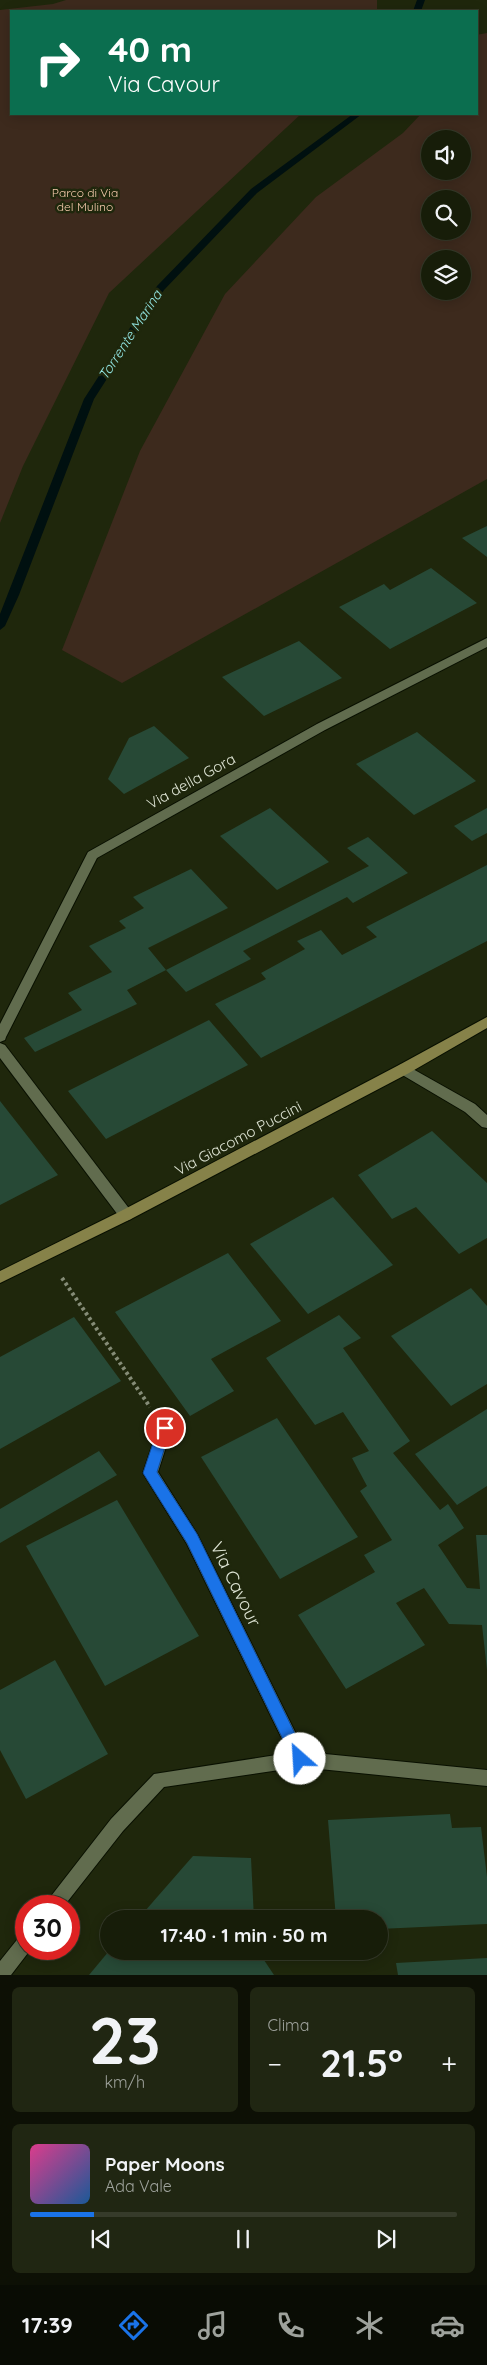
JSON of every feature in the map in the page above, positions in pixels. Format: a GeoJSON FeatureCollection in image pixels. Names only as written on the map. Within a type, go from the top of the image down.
{"type":"FeatureCollection","features":[{"type":"Feature","properties":{"kind":"street","name":"Via della Gora"},"geometry":{"type":"LineString","coordinates":[[0,1037],[92,855],[321,727],[487,642]]}},
{"type":"Feature","properties":{"kind":"street","name":"Via Giacomo Puccini"},"geometry":{"type":"LineString","coordinates":[[0,1277],[126,1215],[404,1069],[487,1022]]}},
{"type":"Feature","properties":{"kind":"street"},"geometry":{"type":"LineString","coordinates":[[0,1048],[126,1215]]}},
{"type":"Feature","properties":{"kind":"street"},"geometry":{"type":"LineString","coordinates":[[404,1069],[470,1108],[487,1123]]}},
{"type":"Feature","properties":{"kind":"street","name":"Via Cavour"},"geometry":{"type":"LineString","coordinates":[[165,1428],[150,1473],[192,1539],[300,1759]]}},
{"type":"Feature","properties":{"kind":"street"},"geometry":{"type":"LineString","coordinates":[[63,1895],[117,1825],[160,1780],[300,1759],[487,1778]]}},
{"type":"Feature","properties":{"kind":"street"},"geometry":{"type":"LineString","coordinates":[[0,1975],[15,1956]]}},
{"type":"Feature","properties":{"kind":"path"},"geometry":{"type":"LineString","coordinates":[[46,1254],[165,1428]]}},
{"type":"Feature","properties":{"kind":"green space","name":"Parco di Via del Mulino"},"geometry":{"type":"Polygon","coordinates":[[[66,0],[377,0],[377,10],[10,10],[10,115],[300,115],[109,293],[23,466],[0,523],[0,10],[53,4],[66,0]]]}},
{"type":"Feature","properties":{"kind":"green space"},"geometry":{"type":"Polygon","coordinates":[[[487,33],[487,479],[122,683],[62,650],[140,451],[225,294],[316,197],[403,133],[420,115],[478,115],[478,35],[487,33]]]}},
{"type":"Feature","properties":{"kind":"building"},"geometry":{"type":"Polygon","coordinates":[[[487,526],[487,557],[462,538],[487,526]]]}},
{"type":"Feature","properties":{"kind":"building"},"geometry":{"type":"Polygon","coordinates":[[[431,568],[477,603],[390,649],[339,607],[384,584],[390,590],[431,568]]]}},
{"type":"Feature","properties":{"kind":"building"},"geometry":{"type":"Polygon","coordinates":[[[299,641],[342,678],[264,716],[222,677],[299,641]]]}},
{"type":"Feature","properties":{"kind":"building"},"geometry":{"type":"Polygon","coordinates":[[[154,726],[189,758],[124,794],[108,779],[129,738],[154,726]]]}},
{"type":"Feature","properties":{"kind":"building"},"geometry":{"type":"Polygon","coordinates":[[[417,732],[476,781],[414,815],[356,764],[417,732]]]}},
{"type":"Feature","properties":{"kind":"building"},"geometry":{"type":"Polygon","coordinates":[[[270,808],[329,862],[277,890],[220,836],[270,808]]]}},
{"type":"Feature","properties":{"kind":"building"},"geometry":{"type":"Polygon","coordinates":[[[487,808],[487,833],[472,841],[454,826],[487,808]]]}},
{"type":"Feature","properties":{"kind":"building"},"geometry":{"type":"Polygon","coordinates":[[[368,837],[408,873],[353,903],[347,897],[243,951],[251,959],[186,992],[166,970],[369,866],[347,848],[368,837]]]}},
{"type":"Feature","properties":{"kind":"building"},"geometry":{"type":"Polygon","coordinates":[[[487,865],[487,941],[261,1058],[215,1004],[266,979],[261,973],[305,949],[297,941],[321,930],[342,955],[377,937],[366,927],[487,865]]]}},
{"type":"Feature","properties":{"kind":"building"},"geometry":{"type":"Polygon","coordinates":[[[191,869],[228,908],[148,948],[166,970],[127,990],[137,1004],[35,1052],[24,1038],[82,1010],[68,993],[112,972],[89,946],[126,928],[119,921],[144,908],[133,897],[191,869]]]}},
{"type":"Feature","properties":{"kind":"building"},"geometry":{"type":"Polygon","coordinates":[[[209,1020],[248,1065],[106,1139],[68,1091],[209,1020]]]}},
{"type":"Feature","properties":{"kind":"building"},"geometry":{"type":"Polygon","coordinates":[[[0,1101],[58,1175],[0,1205],[0,1101]]]}},
{"type":"Feature","properties":{"kind":"building"},"geometry":{"type":"Polygon","coordinates":[[[432,1131],[487,1183],[487,1238],[459,1254],[416,1207],[392,1219],[358,1175],[432,1131]]]}},
{"type":"Feature","properties":{"kind":"building"},"geometry":{"type":"Polygon","coordinates":[[[333,1197],[393,1265],[308,1314],[250,1244],[333,1197]]]}},
{"type":"Feature","properties":{"kind":"building"},"geometry":{"type":"Polygon","coordinates":[[[228,1253],[281,1321],[211,1359],[234,1391],[190,1416],[115,1312],[228,1253]]]}},
{"type":"Feature","properties":{"kind":"building"},"geometry":{"type":"Polygon","coordinates":[[[471,1288],[487,1306],[487,1384],[451,1406],[391,1336],[471,1288]]]}},
{"type":"Feature","properties":{"kind":"building"},"geometry":{"type":"Polygon","coordinates":[[[339,1315],[361,1338],[343,1348],[410,1441],[393,1453],[440,1510],[448,1504],[464,1528],[438,1545],[467,1588],[480,1589],[476,1535],[487,1535],[487,1670],[482,1625],[449,1624],[424,1588],[396,1603],[425,1645],[346,1689],[298,1615],[375,1572],[364,1555],[392,1540],[360,1491],[367,1486],[352,1458],[369,1451],[343,1412],[315,1425],[266,1358],[339,1315]]]}},
{"type":"Feature","properties":{"kind":"building"},"geometry":{"type":"Polygon","coordinates":[[[74,1317],[121,1381],[0,1449],[0,1357],[74,1317]]]}},
{"type":"Feature","properties":{"kind":"building"},"geometry":{"type":"Polygon","coordinates":[[[487,1409],[487,1486],[457,1505],[415,1454],[487,1409]]]}},
{"type":"Feature","properties":{"kind":"building"},"geometry":{"type":"Polygon","coordinates":[[[277,1418],[358,1537],[280,1579],[201,1457],[277,1418]]]}},
{"type":"Feature","properties":{"kind":"building"},"geometry":{"type":"Polygon","coordinates":[[[99,1451],[117,1475],[0,1543],[0,1509],[99,1451]]]}},
{"type":"Feature","properties":{"kind":"building"},"geometry":{"type":"Polygon","coordinates":[[[117,1500],[199,1636],[105,1686],[26,1546],[117,1500]]]}},
{"type":"Feature","properties":{"kind":"building"},"geometry":{"type":"Polygon","coordinates":[[[55,1660],[108,1754],[26,1799],[0,1750],[0,1690],[55,1660]]]}},
{"type":"Feature","properties":{"kind":"building"},"geometry":{"type":"Polygon","coordinates":[[[450,1814],[452,1828],[481,1827],[487,1877],[487,1924],[388,1929],[388,1910],[335,1910],[328,1820],[450,1814]]]}},
{"type":"Feature","properties":{"kind":"building"},"geometry":{"type":"Polygon","coordinates":[[[193,1856],[251,1858],[254,1910],[146,1910],[193,1856]]]}},
{"type":"Feature","properties":{"kind":"building"},"geometry":{"type":"Polygon","coordinates":[[[487,1958],[487,1975],[398,1975],[396,1963],[487,1958]]]}},
{"type":"Feature","properties":{"kind":"building"},"geometry":{"type":"Polygon","coordinates":[[[102,1960],[264,1960],[274,1975],[89,1975],[102,1960]]]}},
{"type":"Feature","properties":{"kind":"waterway","name":"Torrente Marina"},"geometry":{"type":"LineString","coordinates":[[417,10],[421,0]]}},
{"type":"Feature","properties":{"kind":"waterway","name":"Torrente Marina"},"geometry":{"type":"LineString","coordinates":[[0,626],[14,595],[89,399],[160,288],[254,191],[357,115]]}},
{"type":"Feature","properties":{"kind":"route"},"geometry":{"type":"LineString","coordinates":[[165,1428],[150,1473],[192,1539],[300,1759]]}}]}
